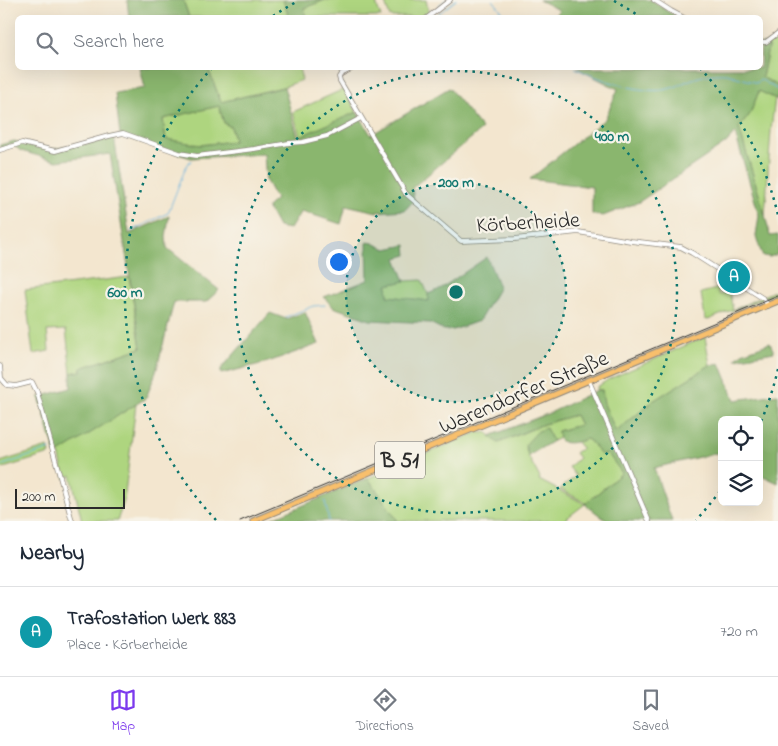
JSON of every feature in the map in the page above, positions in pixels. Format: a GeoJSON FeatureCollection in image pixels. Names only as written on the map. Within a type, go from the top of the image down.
{"type":"FeatureCollection","features":[{"type":"Feature","properties":{"kind":"main road","name":"Warendorfer Straße"},"geometry":{"type":"LineString","coordinates":[[253,521],[778,302]]}},
{"type":"Feature","properties":{"kind":"street"},"geometry":{"type":"LineString","coordinates":[[431,15],[450,0]]}},
{"type":"Feature","properties":{"kind":"street"},"geometry":{"type":"LineString","coordinates":[[654,0],[678,15]]}},
{"type":"Feature","properties":{"kind":"street"},"geometry":{"type":"LineString","coordinates":[[763,42],[766,42],[778,33]]}},
{"type":"Feature","properties":{"kind":"street","name":"Körberheide"},"geometry":{"type":"LineString","coordinates":[[349,70],[341,74],[340,80],[406,194],[461,241],[515,239],[578,232],[631,242],[680,247],[764,299],[768,306]]}},
{"type":"Feature","properties":{"kind":"street"},"geometry":{"type":"LineString","coordinates":[[0,150],[22,143],[55,151],[123,133],[179,153],[197,156],[303,142],[327,136],[361,118]]}},
{"type":"Feature","properties":{"kind":"street"},"geometry":{"type":"LineString","coordinates":[[0,366],[2,378],[7,385],[16,386],[32,382],[37,392],[72,521]]}},
{"type":"Feature","properties":{"kind":"street"},"geometry":{"type":"LineString","coordinates":[[589,381],[649,521]]}},
{"type":"Feature","properties":{"kind":"green space"},"geometry":{"type":"Polygon","coordinates":[[[127,0],[183,0],[188,15],[129,15],[127,0]]]}},
{"type":"Feature","properties":{"kind":"green space"},"geometry":{"type":"Polygon","coordinates":[[[183,0],[283,0],[288,15],[188,15],[183,0]]]}},
{"type":"Feature","properties":{"kind":"green space"},"geometry":{"type":"Polygon","coordinates":[[[283,0],[325,0],[304,8],[305,15],[288,15],[283,0]]]}},
{"type":"Feature","properties":{"kind":"green space"},"geometry":{"type":"Polygon","coordinates":[[[325,0],[375,0],[380,15],[306,15],[304,8],[325,0]]]}},
{"type":"Feature","properties":{"kind":"green space"},"geometry":{"type":"Polygon","coordinates":[[[384,0],[426,0],[429,14],[428,15],[389,15],[384,0]]]}},
{"type":"Feature","properties":{"kind":"green space"},"geometry":{"type":"Polygon","coordinates":[[[539,0],[652,0],[675,15],[557,15],[559,10],[539,0]]]}},
{"type":"Feature","properties":{"kind":"green space"},"geometry":{"type":"Polygon","coordinates":[[[778,36],[778,86],[762,77],[769,43],[778,36]]]}},
{"type":"Feature","properties":{"kind":"green space"},"geometry":{"type":"Polygon","coordinates":[[[769,43],[762,77],[778,86],[778,100],[759,91],[750,114],[739,128],[770,236],[778,235],[778,254],[770,257],[763,256],[760,249],[756,236],[759,215],[735,133],[726,143],[639,202],[603,216],[592,214],[592,187],[530,179],[605,119],[618,89],[580,70],[763,70],[763,44],[769,43]]]}},
{"type":"Feature","properties":{"kind":"green space"},"geometry":{"type":"Polygon","coordinates":[[[140,70],[209,70],[221,102],[284,87],[298,137],[357,112],[371,135],[449,88],[482,129],[412,188],[414,200],[405,210],[377,212],[346,205],[341,224],[301,211],[290,229],[278,227],[267,207],[276,199],[266,181],[264,154],[191,158],[120,135],[115,93],[145,88],[140,70]],[[219,106],[163,119],[166,139],[200,145],[234,141],[231,127],[224,123],[219,106]]]}},
{"type":"Feature","properties":{"kind":"green space"},"geometry":{"type":"Polygon","coordinates":[[[209,70],[300,70],[302,80],[286,86],[221,102],[209,70]]]}},
{"type":"Feature","properties":{"kind":"green space"},"geometry":{"type":"Polygon","coordinates":[[[344,89],[357,112],[300,137],[293,112],[344,89]]]}},
{"type":"Feature","properties":{"kind":"green space"},"geometry":{"type":"Polygon","coordinates":[[[759,91],[775,98],[765,215],[739,128],[750,114],[759,91]]]}},
{"type":"Feature","properties":{"kind":"green space"},"geometry":{"type":"Polygon","coordinates":[[[219,106],[224,123],[231,127],[234,141],[200,145],[166,140],[163,119],[219,106]]]}},
{"type":"Feature","properties":{"kind":"green space"},"geometry":{"type":"Polygon","coordinates":[[[114,136],[129,234],[169,216],[166,237],[167,248],[219,290],[206,302],[174,302],[156,372],[146,398],[56,455],[39,397],[71,388],[71,373],[81,371],[81,368],[141,348],[110,154],[57,161],[21,151],[12,144],[0,148],[0,145],[14,141],[52,149],[105,140],[108,137],[114,136]]]}},
{"type":"Feature","properties":{"kind":"green space"},"geometry":{"type":"Polygon","coordinates":[[[367,242],[386,249],[406,245],[407,255],[396,258],[405,281],[387,285],[388,296],[429,301],[428,294],[440,289],[487,257],[499,287],[479,321],[453,330],[444,330],[430,323],[370,320],[333,307],[324,297],[368,280],[367,242]]]}},
{"type":"Feature","properties":{"kind":"green space"},"geometry":{"type":"Polygon","coordinates":[[[129,277],[141,348],[71,373],[66,330],[47,331],[49,351],[33,354],[25,290],[129,277]]]}},
{"type":"Feature","properties":{"kind":"green space"},"geometry":{"type":"Polygon","coordinates":[[[422,280],[429,301],[388,296],[387,285],[422,280]]]}},
{"type":"Feature","properties":{"kind":"green space"},"geometry":{"type":"Polygon","coordinates":[[[720,288],[718,291],[720,295],[729,291],[733,310],[708,320],[705,319],[701,293],[720,288]]]}},
{"type":"Feature","properties":{"kind":"green space"},"geometry":{"type":"Polygon","coordinates":[[[778,289],[778,292],[733,310],[778,289]]]}},
{"type":"Feature","properties":{"kind":"green space"},"geometry":{"type":"Polygon","coordinates":[[[305,312],[319,344],[268,362],[221,374],[221,369],[270,313],[286,319],[305,312]]]}},
{"type":"Feature","properties":{"kind":"green space"},"geometry":{"type":"Polygon","coordinates":[[[705,337],[710,365],[653,401],[616,432],[604,404],[602,390],[597,390],[597,387],[609,379],[705,337]]]}},
{"type":"Feature","properties":{"kind":"green space"},"geometry":{"type":"Polygon","coordinates":[[[770,343],[774,352],[735,359],[742,353],[770,343]]]}},
{"type":"Feature","properties":{"kind":"green space"},"geometry":{"type":"Polygon","coordinates":[[[720,363],[735,400],[778,394],[778,483],[763,476],[763,416],[718,416],[718,454],[654,468],[672,521],[607,521],[585,504],[622,473],[608,454],[601,455],[587,439],[569,443],[560,440],[558,431],[580,425],[575,415],[544,424],[498,443],[490,436],[552,412],[597,390],[602,390],[604,404],[616,432],[653,401],[710,365],[720,363]]]}},
{"type":"Feature","properties":{"kind":"green space"},"geometry":{"type":"Polygon","coordinates":[[[136,404],[124,501],[117,521],[82,521],[71,475],[65,479],[59,453],[136,404]]]}},
{"type":"Feature","properties":{"kind":"green space"},"geometry":{"type":"Polygon","coordinates":[[[575,415],[580,425],[558,431],[559,438],[553,441],[546,429],[525,445],[528,456],[540,478],[539,480],[585,504],[563,521],[398,521],[368,478],[478,432],[486,432],[499,443],[544,424],[575,415]]]}},
{"type":"Feature","properties":{"kind":"green space"},"geometry":{"type":"Polygon","coordinates":[[[546,428],[553,441],[528,456],[525,445],[538,431],[546,428]]]}},
{"type":"Feature","properties":{"kind":"green space"},"geometry":{"type":"Polygon","coordinates":[[[587,439],[601,454],[608,453],[622,473],[586,503],[560,489],[576,476],[569,467],[579,458],[575,453],[582,448],[577,442],[587,439]]]}},
{"type":"Feature","properties":{"kind":"green space"},"geometry":{"type":"Polygon","coordinates":[[[48,447],[50,454],[0,469],[0,462],[48,447]]]}},
{"type":"Feature","properties":{"kind":"green space"},"geometry":{"type":"Polygon","coordinates":[[[368,478],[398,521],[266,521],[368,478]]]}},
{"type":"Feature","properties":{"kind":"waterway"},"geometry":{"type":"LineString","coordinates":[[439,5],[446,0]]}},
{"type":"Feature","properties":{"kind":"waterway"},"geometry":{"type":"LineString","coordinates":[[437,15],[456,0]]}},
{"type":"Feature","properties":{"kind":"waterway"},"geometry":{"type":"LineString","coordinates":[[493,0],[505,15]]}},
{"type":"Feature","properties":{"kind":"waterway"},"geometry":{"type":"LineString","coordinates":[[580,70],[609,82],[636,89],[661,90],[700,77],[727,74],[757,83],[760,79],[778,90]]}},
{"type":"Feature","properties":{"kind":"waterway"},"geometry":{"type":"LineString","coordinates":[[131,231],[168,213],[187,164],[191,161]]}},
{"type":"Feature","properties":{"kind":"waterway"},"geometry":{"type":"LineString","coordinates":[[286,317],[313,306],[325,305]]}},
{"type":"Feature","properties":{"kind":"waterway"},"geometry":{"type":"LineString","coordinates":[[0,466],[50,449]]}},
{"type":"Feature","properties":{"kind":"waterway"},"geometry":{"type":"LineString","coordinates":[[325,501],[329,521]]}},
{"type":"Feature","properties":{"kind":"railway"},"geometry":{"type":"LineString","coordinates":[[240,521],[778,296]]}},
{"type":"Feature","properties":{"kind":"place","name":"Trafostation Werk 883"},"geometry":{"type":"Point","coordinates":[734,277]}}]}
